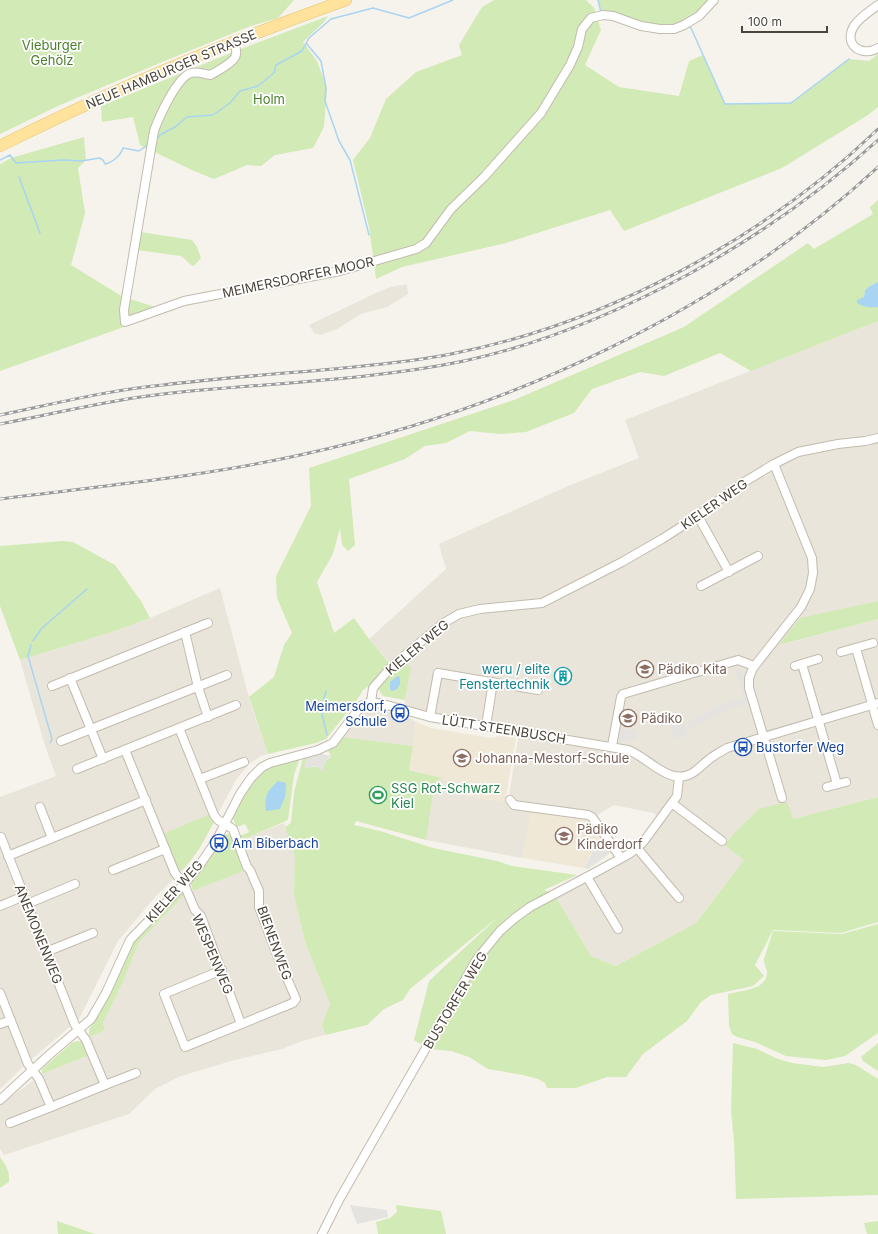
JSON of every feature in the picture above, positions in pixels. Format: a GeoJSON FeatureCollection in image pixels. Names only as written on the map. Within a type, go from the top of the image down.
{"type":"FeatureCollection","features":[{"type":"Feature","properties":{"kind":"main road","name":"NEUE HAMBURGER STRASSE"},"geometry":{"type":"LineString","coordinates":[[0,146],[104,96],[234,41],[346,0]]}},
{"type":"Feature","properties":{"kind":"street","name":"MEIMERSDORFER MOOR"},"geometry":{"type":"LineString","coordinates":[[234,41],[237,56],[233,61],[210,75],[195,72],[190,73],[183,78],[161,114],[154,131],[124,310],[125,322],[184,301],[340,271],[416,249],[426,243],[452,209],[484,177],[541,114],[570,65],[578,47],[582,29],[591,18],[602,15],[613,16],[641,26],[660,29],[674,29],[699,16],[714,0]]}},
{"type":"Feature","properties":{"kind":"street"},"geometry":{"type":"LineString","coordinates":[[878,5],[855,25],[851,34],[854,47],[859,51],[871,52],[878,48]]}},
{"type":"Feature","properties":{"kind":"street","name":"KIELER WEG"},"geometry":{"type":"LineString","coordinates":[[0,1100],[49,1054],[92,1019],[106,993],[130,940],[157,910],[184,884],[216,841],[240,794],[251,778],[262,767],[270,763],[318,750],[333,743],[361,706],[371,702],[373,688],[392,666],[442,624],[459,614],[480,609],[542,604],[662,539],[698,516],[736,487],[774,464],[798,452],[878,438]]}},
{"type":"Feature","properties":{"kind":"street"},"geometry":{"type":"LineString","coordinates":[[774,464],[812,558],[813,573],[810,589],[801,607],[754,666],[749,678],[749,688],[782,798]]}},
{"type":"Feature","properties":{"kind":"street"},"geometry":{"type":"LineString","coordinates":[[698,516],[729,572]]}},
{"type":"Feature","properties":{"kind":"street"},"geometry":{"type":"LineString","coordinates":[[701,586],[758,556]]}},
{"type":"Feature","properties":{"kind":"street"},"geometry":{"type":"LineString","coordinates":[[52,686],[208,623]]}},
{"type":"Feature","properties":{"kind":"street"},"geometry":{"type":"LineString","coordinates":[[185,632],[198,687],[208,717]]}},
{"type":"Feature","properties":{"kind":"street"},"geometry":{"type":"LineString","coordinates":[[841,652],[873,643]]}},
{"type":"Feature","properties":{"kind":"street"},"geometry":{"type":"LineString","coordinates":[[856,648],[875,704],[878,725]]}},
{"type":"Feature","properties":{"kind":"street"},"geometry":{"type":"LineString","coordinates":[[818,659],[799,665],[818,720],[837,784]]}},
{"type":"Feature","properties":{"kind":"street"},"geometry":{"type":"LineString","coordinates":[[612,746],[621,697],[624,694],[738,660],[754,666]]}},
{"type":"Feature","properties":{"kind":"street"},"geometry":{"type":"LineString","coordinates":[[430,717],[438,673],[538,690]]}},
{"type":"Feature","properties":{"kind":"street"},"geometry":{"type":"LineString","coordinates":[[61,741],[227,675]]}},
{"type":"Feature","properties":{"kind":"street"},"geometry":{"type":"LineString","coordinates":[[70,678],[103,759]]}},
{"type":"Feature","properties":{"kind":"street"},"geometry":{"type":"LineString","coordinates":[[486,726],[493,682]]}},
{"type":"Feature","properties":{"kind":"street","name":"LÜTT STEENBUSCH"},"geometry":{"type":"LineString","coordinates":[[371,702],[430,717],[612,746],[636,753],[665,773],[679,777]]}},
{"type":"Feature","properties":{"kind":"street"},"geometry":{"type":"LineString","coordinates":[[679,777],[686,776],[695,771],[711,758],[727,748],[875,704]]}},
{"type":"Feature","properties":{"kind":"street"},"geometry":{"type":"LineString","coordinates":[[78,769],[236,705]]}},
{"type":"Feature","properties":{"kind":"street","name":"BIENENWEG"},"geometry":{"type":"LineString","coordinates":[[179,728],[214,816],[233,829],[247,867],[250,870],[259,891],[259,906],[277,955],[296,999],[293,1003],[241,1024]]}},
{"type":"Feature","properties":{"kind":"street"},"geometry":{"type":"LineString","coordinates":[[125,750],[174,873],[184,884]]}},
{"type":"Feature","properties":{"kind":"street"},"geometry":{"type":"LineString","coordinates":[[200,779],[244,762]]}},
{"type":"Feature","properties":{"kind":"street","name":"BUSTORFER WEG"},"geometry":{"type":"LineString","coordinates":[[322,1234],[339,1200],[480,955],[496,936],[515,918],[530,907],[587,877],[637,848],[673,804],[677,796],[679,777]]}},
{"type":"Feature","properties":{"kind":"street"},"geometry":{"type":"LineString","coordinates":[[828,787],[846,782]]}},
{"type":"Feature","properties":{"kind":"street"},"geometry":{"type":"LineString","coordinates":[[8,856],[146,800]]}},
{"type":"Feature","properties":{"kind":"street"},"geometry":{"type":"LineString","coordinates":[[510,800],[514,805],[588,815],[592,817],[621,858]]}},
{"type":"Feature","properties":{"kind":"street"},"geometry":{"type":"LineString","coordinates":[[673,804],[722,842]]}},
{"type":"Feature","properties":{"kind":"street"},"geometry":{"type":"LineString","coordinates":[[40,807],[52,838]]}},
{"type":"Feature","properties":{"kind":"street","name":"ANEMONENWEG"},"geometry":{"type":"LineString","coordinates":[[1,837],[75,1025],[86,1040],[105,1085]]}},
{"type":"Feature","properties":{"kind":"street"},"geometry":{"type":"LineString","coordinates":[[637,848],[679,898]]}},
{"type":"Feature","properties":{"kind":"street"},"geometry":{"type":"LineString","coordinates":[[113,870],[165,849]]}},
{"type":"Feature","properties":{"kind":"street"},"geometry":{"type":"LineString","coordinates":[[587,877],[618,930]]}},
{"type":"Feature","properties":{"kind":"street"},"geometry":{"type":"LineString","coordinates":[[0,906],[26,900],[75,884]]}},
{"type":"Feature","properties":{"kind":"street","name":"WESPENWEG"},"geometry":{"type":"LineString","coordinates":[[184,884],[195,910],[201,916],[241,1024]]}},
{"type":"Feature","properties":{"kind":"street"},"geometry":{"type":"LineString","coordinates":[[46,952],[93,932]]}},
{"type":"Feature","properties":{"kind":"street"},"geometry":{"type":"LineString","coordinates":[[222,970],[164,994],[185,1046],[241,1024]]}},
{"type":"Feature","properties":{"kind":"street"},"geometry":{"type":"LineString","coordinates":[[0,994],[28,1064],[39,1079],[51,1107]]}},
{"type":"Feature","properties":{"kind":"street"},"geometry":{"type":"LineString","coordinates":[[0,1024],[11,1020]]}},
{"type":"Feature","properties":{"kind":"street"},"geometry":{"type":"LineString","coordinates":[[10,1124],[136,1073]]}},
{"type":"Feature","properties":{"kind":"shaded area"},"geometry":{"type":"Polygon","coordinates":[[[407,284],[408,294],[387,307],[361,314],[337,329],[320,335],[314,333],[309,325],[378,292],[391,287],[407,284]]]}},
{"type":"Feature","properties":{"kind":"shaded area"},"geometry":{"type":"Polygon","coordinates":[[[878,321],[878,601],[841,610],[780,645],[878,619],[878,797],[793,819],[759,809],[724,844],[744,860],[696,923],[616,966],[591,956],[554,894],[629,854],[661,818],[653,813],[614,805],[589,820],[532,810],[522,858],[426,840],[435,782],[442,778],[467,796],[505,802],[510,800],[509,796],[519,732],[406,710],[405,700],[411,669],[392,666],[369,639],[446,569],[439,544],[568,486],[639,458],[625,420],[878,321]]]}},
{"type":"Feature","properties":{"kind":"shaded area"},"geometry":{"type":"Polygon","coordinates":[[[220,588],[251,705],[268,754],[261,756],[249,764],[236,780],[199,849],[182,871],[155,897],[118,941],[79,1019],[26,1064],[0,1089],[0,797],[56,776],[45,746],[20,660],[115,631],[150,618],[220,588]]]}},
{"type":"Feature","properties":{"kind":"shaded area"},"geometry":{"type":"Polygon","coordinates":[[[741,669],[748,693],[743,695],[735,671],[741,669]]]}},
{"type":"Feature","properties":{"kind":"shaded area"},"geometry":{"type":"Polygon","coordinates":[[[750,696],[752,702],[720,712],[690,729],[687,723],[717,706],[750,696]]]}},
{"type":"Feature","properties":{"kind":"shaded area"},"geometry":{"type":"Polygon","coordinates":[[[370,708],[400,715],[416,722],[413,746],[343,737],[362,712],[370,708]]]}},
{"type":"Feature","properties":{"kind":"shaded area"},"geometry":{"type":"Polygon","coordinates":[[[682,716],[688,736],[675,739],[669,720],[682,716]]]}},
{"type":"Feature","properties":{"kind":"shaded area","name":"Johanna-Mestorf-Schule"},"geometry":{"type":"Polygon","coordinates":[[[416,722],[431,728],[491,738],[500,736],[516,738],[505,802],[467,796],[442,778],[409,770],[416,722]]]}},
{"type":"Feature","properties":{"kind":"shaded area"},"geometry":{"type":"Polygon","coordinates":[[[618,728],[634,730],[636,739],[630,741],[617,739],[618,728]]]}},
{"type":"Feature","properties":{"kind":"shaded area"},"geometry":{"type":"Polygon","coordinates":[[[323,753],[324,755],[331,755],[324,764],[323,772],[317,767],[304,767],[307,757],[323,753]]]}},
{"type":"Feature","properties":{"kind":"shaded area","name":"Pädiko Kinderdorf"},"geometry":{"type":"Polygon","coordinates":[[[531,810],[589,820],[607,843],[590,856],[584,868],[522,858],[531,810]]]}},
{"type":"Feature","properties":{"kind":"shaded area"},"geometry":{"type":"Polygon","coordinates":[[[284,823],[295,856],[294,895],[305,942],[330,1004],[322,1025],[325,1035],[302,1041],[282,1049],[231,1061],[181,1076],[155,1089],[129,1114],[4,1155],[0,1149],[0,1105],[42,1074],[87,1056],[82,1042],[105,1030],[103,1023],[123,982],[139,942],[185,894],[246,870],[235,842],[284,823]]]}},
{"type":"Feature","properties":{"kind":"shaded area"},"geometry":{"type":"Polygon","coordinates":[[[607,843],[613,851],[588,869],[584,868],[593,852],[607,843]]]}},
{"type":"Feature","properties":{"kind":"shaded area"},"geometry":{"type":"Polygon","coordinates":[[[350,1205],[387,1210],[388,1217],[357,1224],[350,1205]]]}},
{"type":"Feature","properties":{"kind":"green space","name":"Vieburger Gehölz"},"geometry":{"type":"Polygon","coordinates":[[[0,0],[294,0],[278,18],[248,27],[167,60],[60,105],[0,134],[0,0]]]}},
{"type":"Feature","properties":{"kind":"green space"},"geometry":{"type":"Polygon","coordinates":[[[494,0],[586,0],[594,8],[601,30],[585,65],[619,87],[679,96],[689,61],[703,55],[725,104],[791,103],[849,59],[869,61],[878,54],[878,107],[868,115],[782,168],[624,231],[610,210],[506,243],[402,267],[376,279],[369,227],[353,160],[370,138],[386,99],[416,72],[462,55],[459,45],[482,7],[494,0]]]}},
{"type":"Feature","properties":{"kind":"green space"},"geometry":{"type":"Polygon","coordinates":[[[598,0],[714,0],[699,16],[674,29],[603,15],[598,0]]]}},
{"type":"Feature","properties":{"kind":"green space","name":"Holm"},"geometry":{"type":"Polygon","coordinates":[[[328,16],[324,22],[303,42],[317,61],[327,88],[324,127],[313,148],[275,155],[261,166],[247,165],[214,179],[140,145],[133,117],[102,122],[101,106],[233,52],[328,16]]]}},
{"type":"Feature","properties":{"kind":"green space"},"geometry":{"type":"Polygon","coordinates":[[[84,137],[86,160],[78,168],[85,213],[71,265],[123,297],[169,311],[0,371],[0,164],[11,158],[84,137]]]}},
{"type":"Feature","properties":{"kind":"green space"},"geometry":{"type":"Polygon","coordinates":[[[878,200],[878,282],[865,290],[864,297],[862,299],[878,306],[878,321],[751,371],[720,353],[664,376],[640,372],[592,389],[574,413],[526,432],[500,434],[470,431],[446,443],[425,446],[405,459],[349,479],[355,545],[348,551],[342,545],[340,528],[333,554],[317,582],[334,633],[354,618],[389,663],[373,683],[363,690],[357,700],[326,739],[316,743],[268,754],[249,697],[274,677],[284,645],[292,633],[277,598],[276,576],[311,506],[309,468],[514,400],[684,327],[808,243],[814,249],[873,214],[870,207],[878,200]]]}},
{"type":"Feature","properties":{"kind":"green space"},"geometry":{"type":"Polygon","coordinates":[[[140,232],[192,240],[197,247],[201,258],[194,266],[181,256],[137,250],[140,232]]]}},
{"type":"Feature","properties":{"kind":"green space"},"geometry":{"type":"Polygon","coordinates":[[[63,541],[73,542],[115,565],[141,601],[150,618],[115,631],[20,660],[0,606],[0,546],[63,541]]]}},
{"type":"Feature","properties":{"kind":"green space"},"geometry":{"type":"Polygon","coordinates":[[[878,601],[878,619],[779,645],[800,618],[878,601]]]}},
{"type":"Feature","properties":{"kind":"green space"},"geometry":{"type":"Polygon","coordinates":[[[404,659],[411,669],[405,700],[383,696],[377,687],[404,659]]]}},
{"type":"Feature","properties":{"kind":"green space"},"geometry":{"type":"Polygon","coordinates":[[[343,737],[413,746],[409,770],[442,778],[435,782],[426,840],[356,821],[354,825],[380,831],[433,848],[497,861],[512,866],[577,875],[544,890],[554,894],[591,956],[616,966],[696,923],[744,860],[724,845],[733,834],[759,809],[787,802],[793,819],[878,797],[878,922],[841,933],[773,930],[755,965],[764,976],[753,986],[711,995],[701,1002],[687,1021],[643,1054],[626,1077],[607,1077],[576,1088],[547,1088],[545,1083],[538,1079],[488,1069],[469,1057],[451,1051],[429,1049],[414,1040],[429,981],[498,917],[410,989],[403,1000],[384,1009],[367,1025],[325,1035],[322,1025],[330,1004],[305,942],[294,895],[295,856],[285,827],[291,823],[294,792],[303,758],[307,757],[307,768],[322,765],[331,756],[328,751],[343,737]]]}},
{"type":"Feature","properties":{"kind":"green space"},"geometry":{"type":"Polygon","coordinates":[[[300,758],[294,775],[288,820],[242,840],[240,836],[249,832],[245,824],[237,827],[233,819],[235,810],[253,779],[270,765],[300,758]]]}},
{"type":"Feature","properties":{"kind":"green space"},"geometry":{"type":"Polygon","coordinates":[[[210,814],[214,822],[203,843],[187,865],[182,870],[177,872],[163,834],[210,814]]]}},
{"type":"Feature","properties":{"kind":"green space"},"geometry":{"type":"Polygon","coordinates":[[[229,834],[232,836],[246,870],[193,891],[191,885],[192,880],[210,857],[224,835],[229,834]]]}},
{"type":"Feature","properties":{"kind":"green space"},"geometry":{"type":"Polygon","coordinates":[[[178,894],[185,894],[139,942],[123,982],[103,1023],[105,1030],[89,1037],[89,1030],[111,993],[124,959],[134,940],[178,894]]]}},
{"type":"Feature","properties":{"kind":"green space"},"geometry":{"type":"Polygon","coordinates":[[[878,924],[878,1033],[845,1056],[826,1060],[786,1056],[755,1042],[732,1034],[729,1026],[728,994],[751,989],[761,984],[765,980],[767,973],[764,959],[773,931],[842,934],[878,924]]]}},
{"type":"Feature","properties":{"kind":"green space"},"geometry":{"type":"Polygon","coordinates":[[[73,1042],[82,1042],[87,1056],[42,1074],[42,1069],[73,1042]]]}},
{"type":"Feature","properties":{"kind":"green space"},"geometry":{"type":"Polygon","coordinates":[[[733,1043],[757,1049],[778,1059],[792,1063],[823,1067],[849,1063],[856,1065],[878,1079],[878,1195],[736,1199],[734,1141],[731,1111],[733,1043]]]}},
{"type":"Feature","properties":{"kind":"green space"},"geometry":{"type":"Polygon","coordinates":[[[878,1043],[878,1071],[863,1061],[861,1057],[878,1043]]]}},
{"type":"Feature","properties":{"kind":"green space"},"geometry":{"type":"Polygon","coordinates":[[[0,1157],[7,1169],[9,1182],[0,1188],[0,1157]]]}},
{"type":"Feature","properties":{"kind":"green space"},"geometry":{"type":"Polygon","coordinates":[[[396,1205],[441,1211],[446,1234],[378,1234],[376,1222],[390,1218],[397,1212],[396,1205]]]}},
{"type":"Feature","properties":{"kind":"green space"},"geometry":{"type":"Polygon","coordinates":[[[57,1221],[95,1234],[58,1234],[57,1221]]]}},
{"type":"Feature","properties":{"kind":"green space"},"geometry":{"type":"Polygon","coordinates":[[[878,1221],[878,1234],[867,1234],[864,1223],[878,1221]]]}},
{"type":"Feature","properties":{"kind":"water"},"geometry":{"type":"Polygon","coordinates":[[[878,282],[878,307],[867,307],[857,303],[857,300],[864,297],[865,290],[878,282]]]}},
{"type":"Feature","properties":{"kind":"water"},"geometry":{"type":"Polygon","coordinates":[[[397,676],[400,677],[400,684],[397,689],[393,691],[390,690],[390,682],[397,676]]]}},
{"type":"Feature","properties":{"kind":"water"},"geometry":{"type":"Polygon","coordinates":[[[278,781],[286,783],[285,797],[280,809],[266,811],[265,801],[267,794],[278,781]]]}},
{"type":"Feature","properties":{"kind":"waterway"},"geometry":{"type":"LineString","coordinates":[[156,140],[160,135],[175,127],[187,117],[213,115],[230,103],[240,91],[258,86],[274,73],[276,65],[302,51],[309,38],[331,19],[373,8],[409,18],[453,0]]}},
{"type":"Feature","properties":{"kind":"waterway"},"geometry":{"type":"LineString","coordinates":[[598,0],[601,12]]}},
{"type":"Feature","properties":{"kind":"waterway"},"geometry":{"type":"LineString","coordinates":[[686,26],[691,28],[725,104],[791,103],[849,59]]}},
{"type":"Feature","properties":{"kind":"waterway"},"geometry":{"type":"LineString","coordinates":[[306,43],[321,61],[326,88],[325,101],[339,141],[350,160],[369,235]]}},
{"type":"Feature","properties":{"kind":"waterway"},"geometry":{"type":"LineString","coordinates":[[0,160],[10,155],[16,163],[63,160],[82,161],[99,158],[103,160],[105,164],[116,158],[123,148],[139,151],[149,144]]}},
{"type":"Feature","properties":{"kind":"waterway"},"geometry":{"type":"LineString","coordinates":[[19,177],[40,233]]}},
{"type":"Feature","properties":{"kind":"waterway"},"geometry":{"type":"LineString","coordinates":[[33,641],[42,628],[87,589]]}},
{"type":"Feature","properties":{"kind":"waterway"},"geometry":{"type":"LineString","coordinates":[[31,645],[28,656],[52,739],[50,743]]}},
{"type":"Feature","properties":{"kind":"waterway"},"geometry":{"type":"LineString","coordinates":[[326,691],[321,710],[327,735]]}},
{"type":"Feature","properties":{"kind":"railway"},"geometry":{"type":"LineString","coordinates":[[0,415],[142,387],[378,365],[436,357],[509,340],[567,322],[624,298],[680,271],[734,240],[785,206],[834,169],[878,129]]}},
{"type":"Feature","properties":{"kind":"railway"},"geometry":{"type":"LineString","coordinates":[[0,424],[101,403],[163,394],[314,381],[427,368],[464,361],[522,346],[607,314],[662,288],[715,260],[788,213],[834,178],[878,140]]}},
{"type":"Feature","properties":{"kind":"railway"},"geometry":{"type":"LineString","coordinates":[[0,499],[188,475],[263,463],[378,436],[456,412],[532,383],[608,349],[681,310],[751,267],[817,219],[878,167]]}},
{"type":"Feature","properties":{"kind":"place","name":"Pädiko Kita"},"geometry":{"type":"Point","coordinates":[645,669]}},
{"type":"Feature","properties":{"kind":"place","name":"weru / elite Fenstertechnik"},"geometry":{"type":"Point","coordinates":[563,676]}},
{"type":"Feature","properties":{"kind":"place","name":"Meimersdorf, Schule"},"geometry":{"type":"Point","coordinates":[400,713]}},
{"type":"Feature","properties":{"kind":"place","name":"Pädiko"},"geometry":{"type":"Point","coordinates":[628,718]}},
{"type":"Feature","properties":{"kind":"place","name":"Bustorfer Weg"},"geometry":{"type":"Point","coordinates":[743,747]}},
{"type":"Feature","properties":{"kind":"place","name":"Johanna-Mestorf-Schule"},"geometry":{"type":"Point","coordinates":[462,758]}},
{"type":"Feature","properties":{"kind":"place","name":"SSG Rot-Schwarz Kiel"},"geometry":{"type":"Point","coordinates":[378,795]}},
{"type":"Feature","properties":{"kind":"place","name":"Pädiko Kinderdorf"},"geometry":{"type":"Point","coordinates":[564,836]}},
{"type":"Feature","properties":{"kind":"place","name":"Am Biberbach"},"geometry":{"type":"Point","coordinates":[219,843]}}]}
